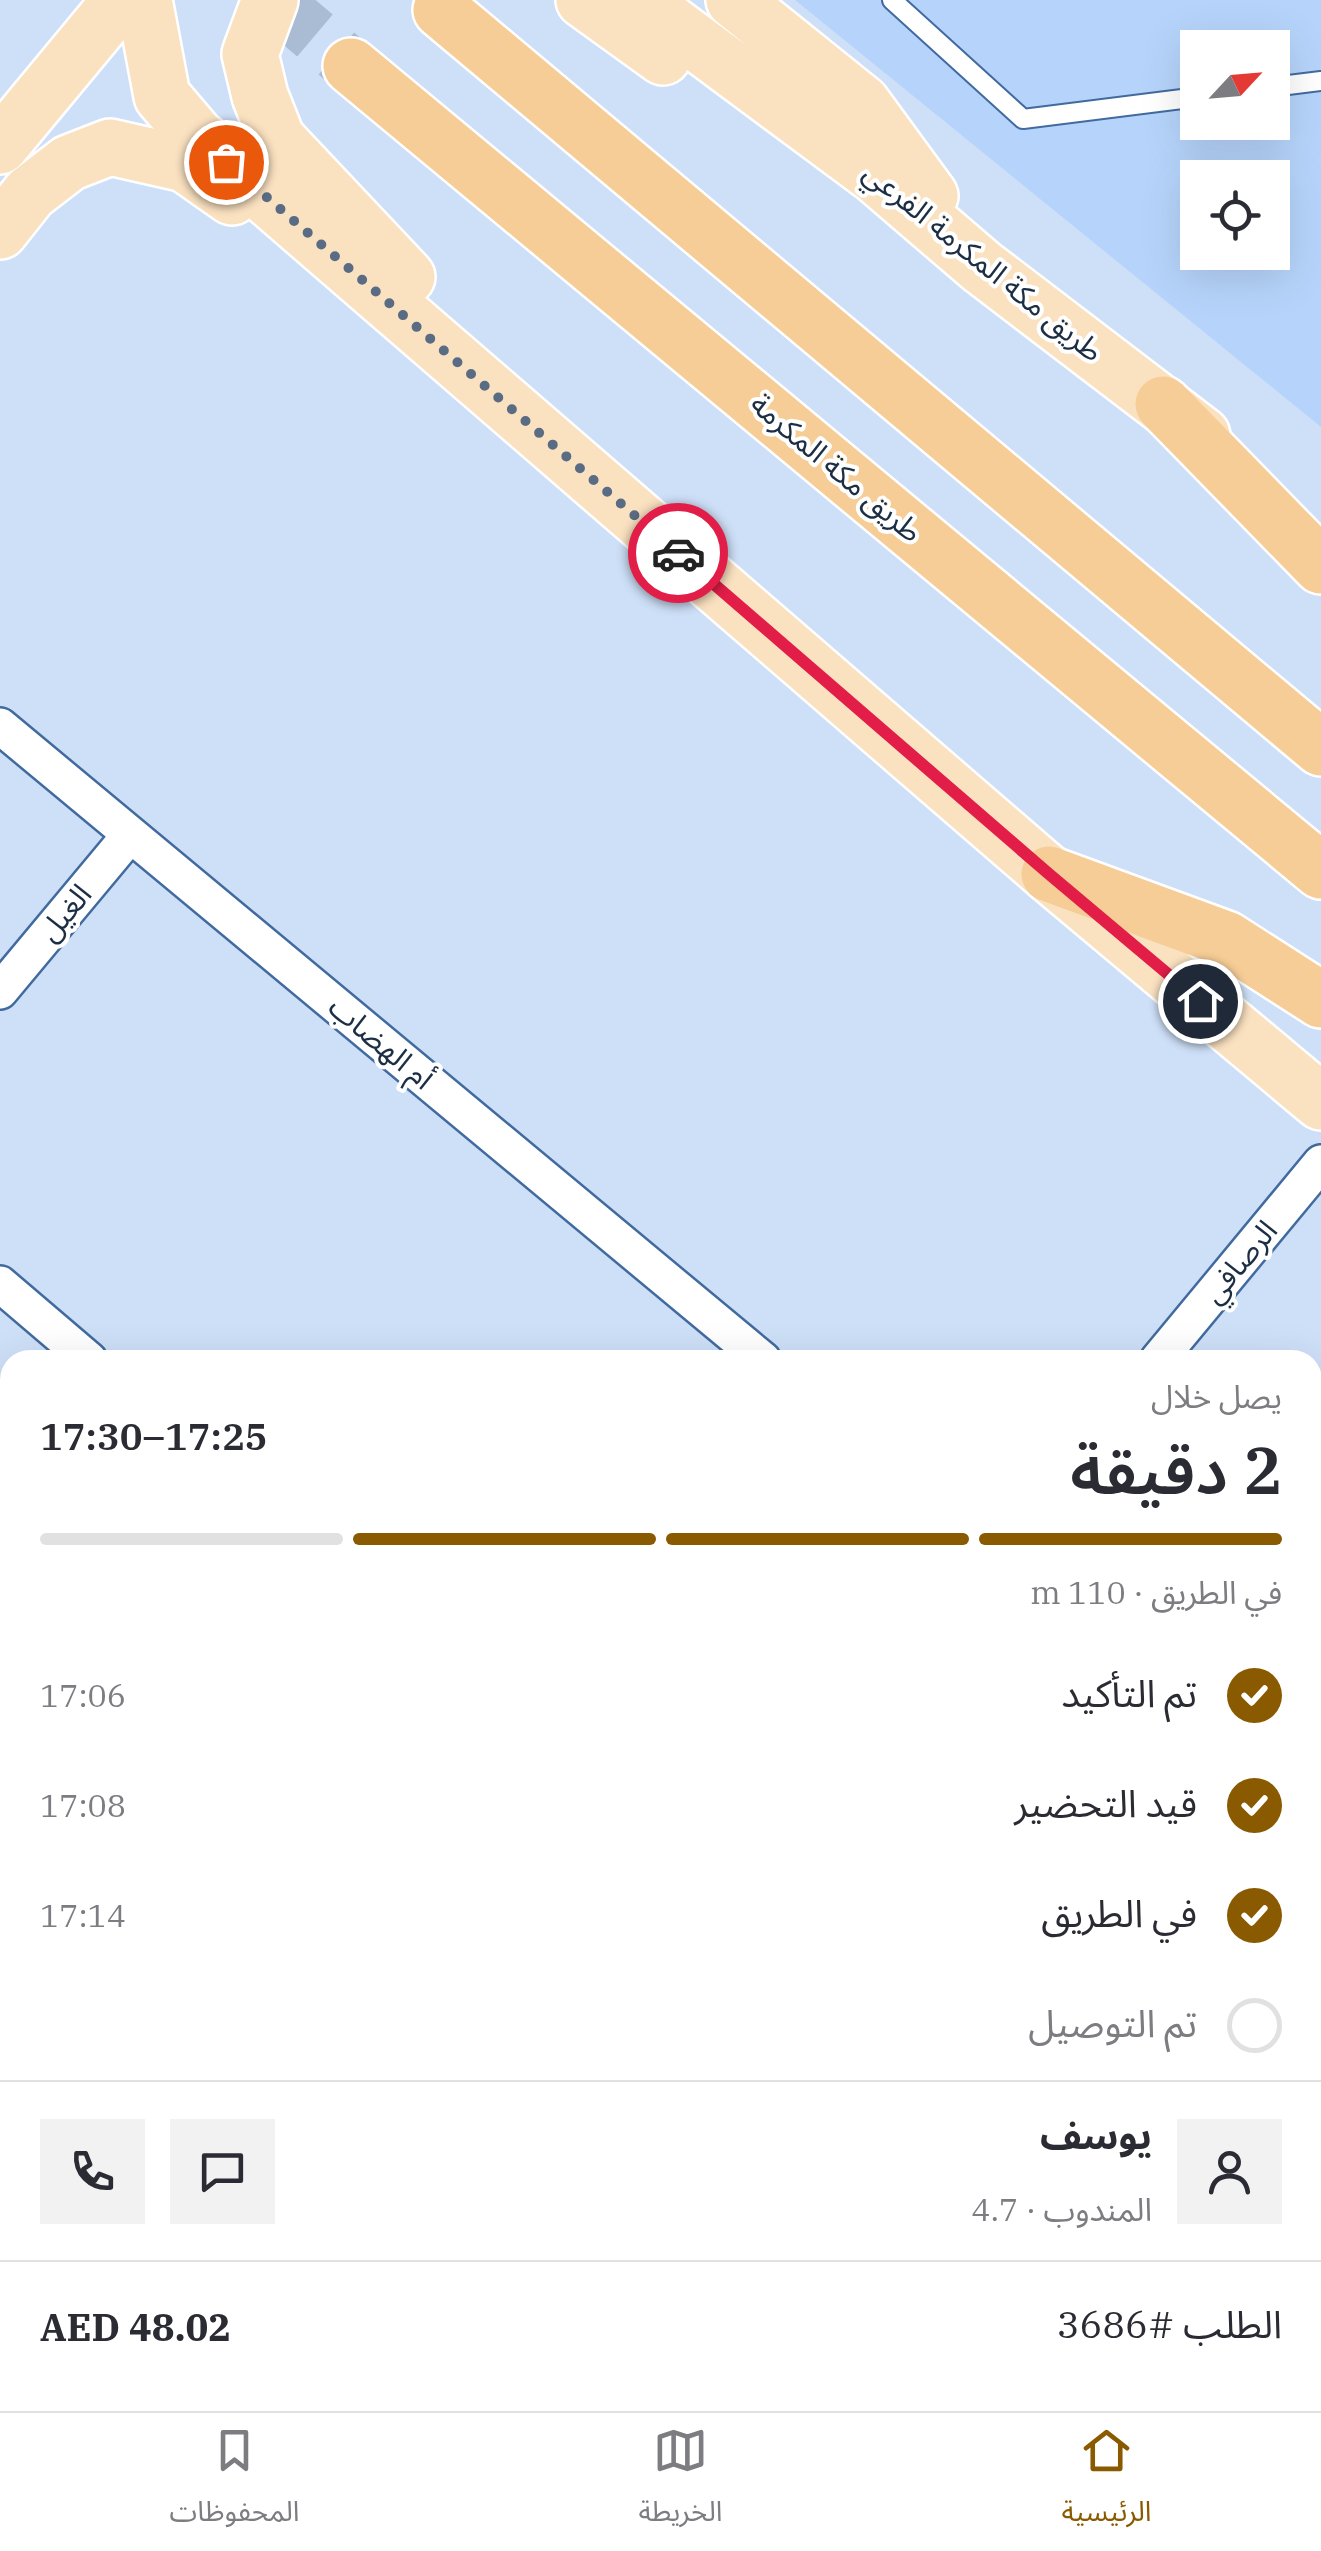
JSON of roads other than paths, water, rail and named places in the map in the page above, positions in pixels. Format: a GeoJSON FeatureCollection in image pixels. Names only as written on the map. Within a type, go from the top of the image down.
{"type":"FeatureCollection","features":[{"type":"Feature","properties":{"kind":"highway"},"geometry":{"type":"LineString","coordinates":[[441,10],[1321,748]]}},
{"type":"Feature","properties":{"kind":"highway","name":"طريق مكة المكرمة"},"geometry":{"type":"LineString","coordinates":[[351,66],[1321,870]]}},
{"type":"Feature","properties":{"kind":"highway"},"geometry":{"type":"LineString","coordinates":[[1164,404],[1321,566]]}},
{"type":"Feature","properties":{"kind":"highway"},"geometry":{"type":"LineString","coordinates":[[1049,874],[1226,939],[1321,1000]]}},
{"type":"Feature","properties":{"kind":"main road"},"geometry":{"type":"LineString","coordinates":[[0,129],[73,0]]}},
{"type":"Feature","properties":{"kind":"main road"},"geometry":{"type":"LineString","coordinates":[[0,146],[121,0]]}},
{"type":"Feature","properties":{"kind":"main road"},"geometry":{"type":"LineString","coordinates":[[144,0],[162,96],[196,136],[1049,874],[1321,1102]]}},
{"type":"Feature","properties":{"kind":"main road"},"geometry":{"type":"LineString","coordinates":[[270,0],[250,54],[260,96],[277,139],[585,472]]}},
{"type":"Feature","properties":{"kind":"main road"},"geometry":{"type":"LineString","coordinates":[[584,0],[896,226],[982,267]]}},
{"type":"Feature","properties":{"kind":"main road","name":"طريق مكة المكرمة الفرعي"},"geometry":{"type":"LineString","coordinates":[[639,0],[876,176],[982,267],[1164,404],[1321,532]]}},
{"type":"Feature","properties":{"kind":"main road"},"geometry":{"type":"LineString","coordinates":[[734,0],[862,103],[982,267]]}},
{"type":"Feature","properties":{"kind":"main road"},"geometry":{"type":"LineString","coordinates":[[0,231],[30,194],[69,164],[110,147],[184,164],[251,210],[585,472]]}},
{"type":"Feature","properties":{"kind":"street","name":"أم الهضاب"},"geometry":{"type":"LineString","coordinates":[[0,726],[751,1350]]}},
{"type":"Feature","properties":{"kind":"street","name":"الغيل"},"geometry":{"type":"LineString","coordinates":[[0,991],[130,835]]}},
{"type":"Feature","properties":{"kind":"street","name":"الرصافي"},"geometry":{"type":"LineString","coordinates":[[1166,1350],[1321,1164]]}},
{"type":"Feature","properties":{"kind":"street"},"geometry":{"type":"LineString","coordinates":[[0,1284],[77,1350]]}},
{"type":"Feature","properties":{"kind":"lane"},"geometry":{"type":"LineString","coordinates":[[892,0],[1023,119],[1180,99]]}},
{"type":"Feature","properties":{"kind":"lane"},"geometry":{"type":"LineString","coordinates":[[1290,85],[1321,81]]}},
{"type":"Feature","properties":{"kind":"tunnel"},"geometry":{"type":"LineString","coordinates":[[273,0],[351,66]]}}]}
